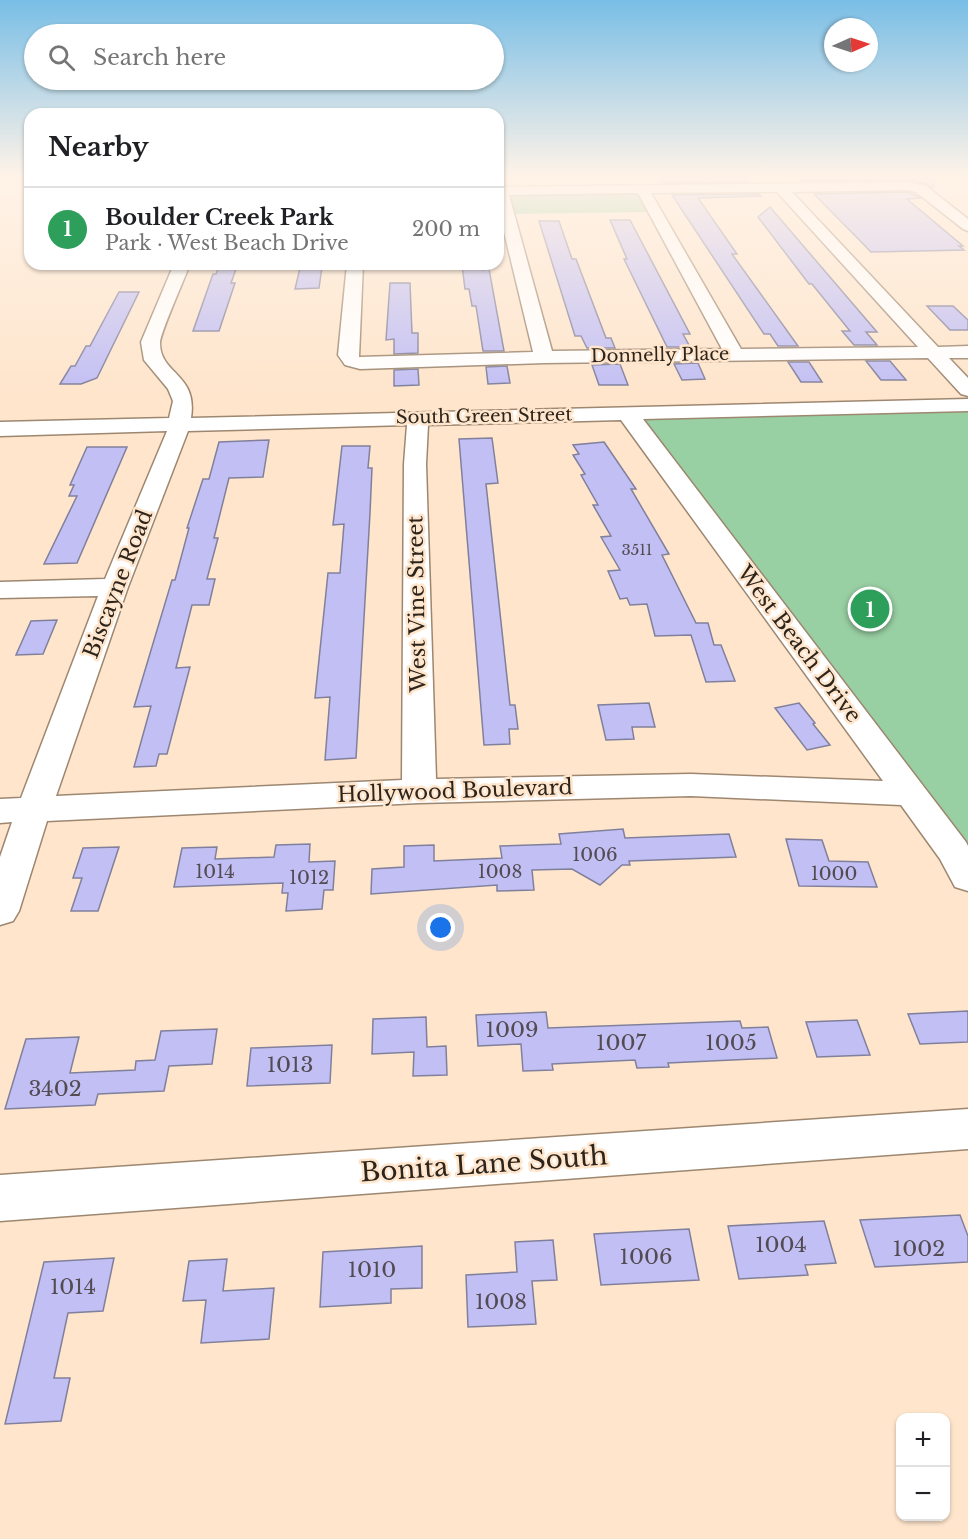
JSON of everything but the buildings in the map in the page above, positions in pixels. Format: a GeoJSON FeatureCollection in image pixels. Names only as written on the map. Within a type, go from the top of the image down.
{"type":"FeatureCollection","features":[{"type":"Feature","properties":{"kind":"street"},"geometry":{"type":"LineString","coordinates":[[515,247],[544,357]]}},
{"type":"Feature","properties":{"kind":"street"},"geometry":{"type":"LineString","coordinates":[[675,247],[735,354]]}},
{"type":"Feature","properties":{"kind":"street"},"geometry":{"type":"LineString","coordinates":[[836,247],[968,390]]}},
{"type":"Feature","properties":{"kind":"street","name":"Biscayne Road"},"geometry":{"type":"LineString","coordinates":[[0,912],[34,809],[115,587],[179,424],[183,401],[178,388],[154,360],[150,342],[180,270]]}},
{"type":"Feature","properties":{"kind":"street","name":"Donnelly Place"},"geometry":{"type":"LineString","coordinates":[[355,270],[348,355],[352,361],[968,352]]}},
{"type":"Feature","properties":{"kind":"street","name":"South Green Street"},"geometry":{"type":"LineString","coordinates":[[0,429],[968,405]]}},
{"type":"Feature","properties":{"kind":"street","name":"West Beach Drive"},"geometry":{"type":"LineString","coordinates":[[627,413],[953,851],[968,877]]}},
{"type":"Feature","properties":{"kind":"street","name":"West Vine Street"},"geometry":{"type":"LineString","coordinates":[[418,418],[415,476],[419,791]]}},
{"type":"Feature","properties":{"kind":"street"},"geometry":{"type":"LineString","coordinates":[[0,590],[115,587]]}},
{"type":"Feature","properties":{"kind":"street","name":"Hollywood Boulevard"},"geometry":{"type":"LineString","coordinates":[[0,811],[419,791],[692,784],[910,794]]}},
{"type":"Feature","properties":{"kind":"street","name":"Bonita Lane South"},"geometry":{"type":"LineString","coordinates":[[0,1198],[968,1130]]}},
{"type":"Feature","properties":{"kind":"green space"},"geometry":{"type":"Polygon","coordinates":[[[968,411],[968,877],[634,424],[658,415],[968,411]]]}},
{"type":"Feature","properties":{"kind":"place","name":"Boulder Creek Park"},"geometry":{"type":"Point","coordinates":[870,609]}}]}
